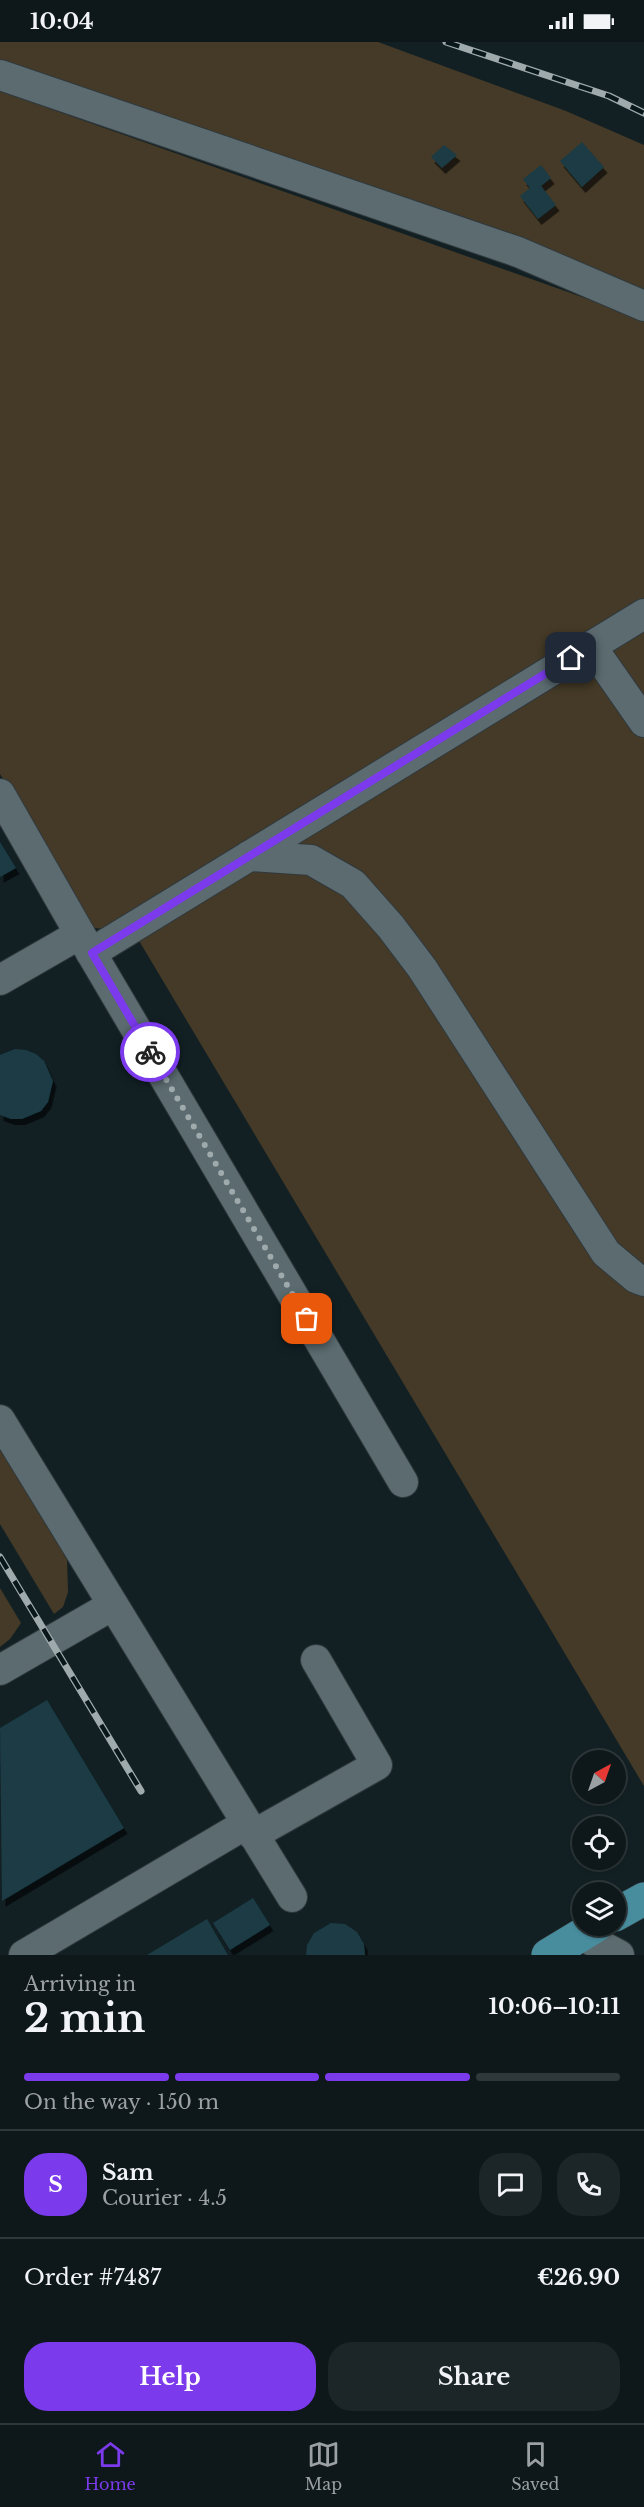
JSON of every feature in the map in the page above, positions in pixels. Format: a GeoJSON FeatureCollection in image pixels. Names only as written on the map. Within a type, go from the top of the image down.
{"type":"FeatureCollection","features":[{"type":"Feature","properties":{"kind":"main road"},"geometry":{"type":"LineString","coordinates":[[626,1910],[644,1899]]}},
{"type":"Feature","properties":{"kind":"main road"},"geometry":{"type":"LineString","coordinates":[[548,1955],[579,1936]]}},
{"type":"Feature","properties":{"kind":"street"},"geometry":{"type":"LineString","coordinates":[[0,75],[518,252],[644,306]]}},
{"type":"Feature","properties":{"kind":"street"},"geometry":{"type":"LineString","coordinates":[[0,980],[86,943],[249,856],[644,614]]}},
{"type":"Feature","properties":{"kind":"street"},"geometry":{"type":"LineString","coordinates":[[591,646],[644,722]]}},
{"type":"Feature","properties":{"kind":"street"},"geometry":{"type":"LineString","coordinates":[[0,794],[403,1482]]}},
{"type":"Feature","properties":{"kind":"street"},"geometry":{"type":"LineString","coordinates":[[249,856],[311,860],[353,884],[391,927],[422,968],[606,1254],[636,1278],[644,1281]]}},
{"type":"Feature","properties":{"kind":"street"},"geometry":{"type":"LineString","coordinates":[[0,1420],[292,1898]]}},
{"type":"Feature","properties":{"kind":"street"},"geometry":{"type":"LineString","coordinates":[[0,1670],[112,1605]]}},
{"type":"Feature","properties":{"kind":"street"},"geometry":{"type":"LineString","coordinates":[[24,1955],[250,1829],[377,1765],[316,1660]]}},
{"type":"Feature","properties":{"kind":"street"},"geometry":{"type":"LineString","coordinates":[[596,1936],[619,1955]]}},
{"type":"Feature","properties":{"kind":"shaded area"},"geometry":{"type":"Polygon","coordinates":[[[0,42],[378,42],[566,111],[644,145],[644,294],[555,252],[0,59],[0,42]]]}},
{"type":"Feature","properties":{"kind":"shaded area"},"geometry":{"type":"Polygon","coordinates":[[[0,91],[644,319],[644,1786],[626,1756],[626,1750],[622,1750],[129,924],[112,930],[95,928],[88,921],[0,774],[0,91]]]}},
{"type":"Feature","properties":{"kind":"shaded area"},"geometry":{"type":"Polygon","coordinates":[[[0,1448],[67,1559],[68,1592],[63,1607],[54,1614],[0,1524],[0,1448]]]}},
{"type":"Feature","properties":{"kind":"shaded area"},"geometry":{"type":"Polygon","coordinates":[[[0,1588],[21,1623],[10,1639],[0,1647],[0,1588]]]}},
{"type":"Feature","properties":{"kind":"building"},"geometry":{"type":"Polygon","coordinates":[[[582,142],[604,167],[582,187],[560,161],[582,142]]]}},
{"type":"Feature","properties":{"kind":"building"},"geometry":{"type":"Polygon","coordinates":[[[444,145],[457,155],[442,168],[431,157],[444,145]]]}},
{"type":"Feature","properties":{"kind":"building"},"geometry":{"type":"Polygon","coordinates":[[[541,165],[551,178],[541,186],[556,205],[538,219],[520,196],[530,188],[523,179],[541,165]]]}},
{"type":"Feature","properties":{"kind":"building"},"geometry":{"type":"Polygon","coordinates":[[[0,842],[16,868],[0,877],[0,842]]]}},
{"type":"Feature","properties":{"kind":"building"},"geometry":{"type":"Polygon","coordinates":[[[15,1049],[36,1054],[44,1061],[53,1081],[48,1102],[41,1111],[22,1119],[11,1119],[0,1115],[0,1055],[15,1049]]]}},
{"type":"Feature","properties":{"kind":"building"},"geometry":{"type":"Polygon","coordinates":[[[47,1700],[124,1828],[2,1901],[0,1728],[47,1700]]]}},
{"type":"Feature","properties":{"kind":"building"},"geometry":{"type":"Polygon","coordinates":[[[253,1898],[270,1925],[230,1950],[213,1923],[253,1898]]]}},
{"type":"Feature","properties":{"kind":"building"},"geometry":{"type":"Polygon","coordinates":[[[207,1919],[228,1955],[147,1955],[207,1919]]]}},
{"type":"Feature","properties":{"kind":"building"},"geometry":{"type":"Polygon","coordinates":[[[331,1923],[345,1924],[357,1932],[364,1944],[365,1955],[306,1955],[307,1945],[314,1933],[331,1923]]]}},
{"type":"Feature","properties":{"kind":"railway"},"geometry":{"type":"LineString","coordinates":[[446,42],[609,96],[644,113]]}},
{"type":"Feature","properties":{"kind":"railway"},"geometry":{"type":"LineString","coordinates":[[0,1557],[141,1791]]}},
{"type":"Feature","properties":{"kind":"way so far"},"geometry":{"type":"LineString","coordinates":[[150,1052],[307,1319]]}},
{"type":"Feature","properties":{"kind":"route"},"geometry":{"type":"LineString","coordinates":[[150,1052],[92,953],[571,658]]}}]}
